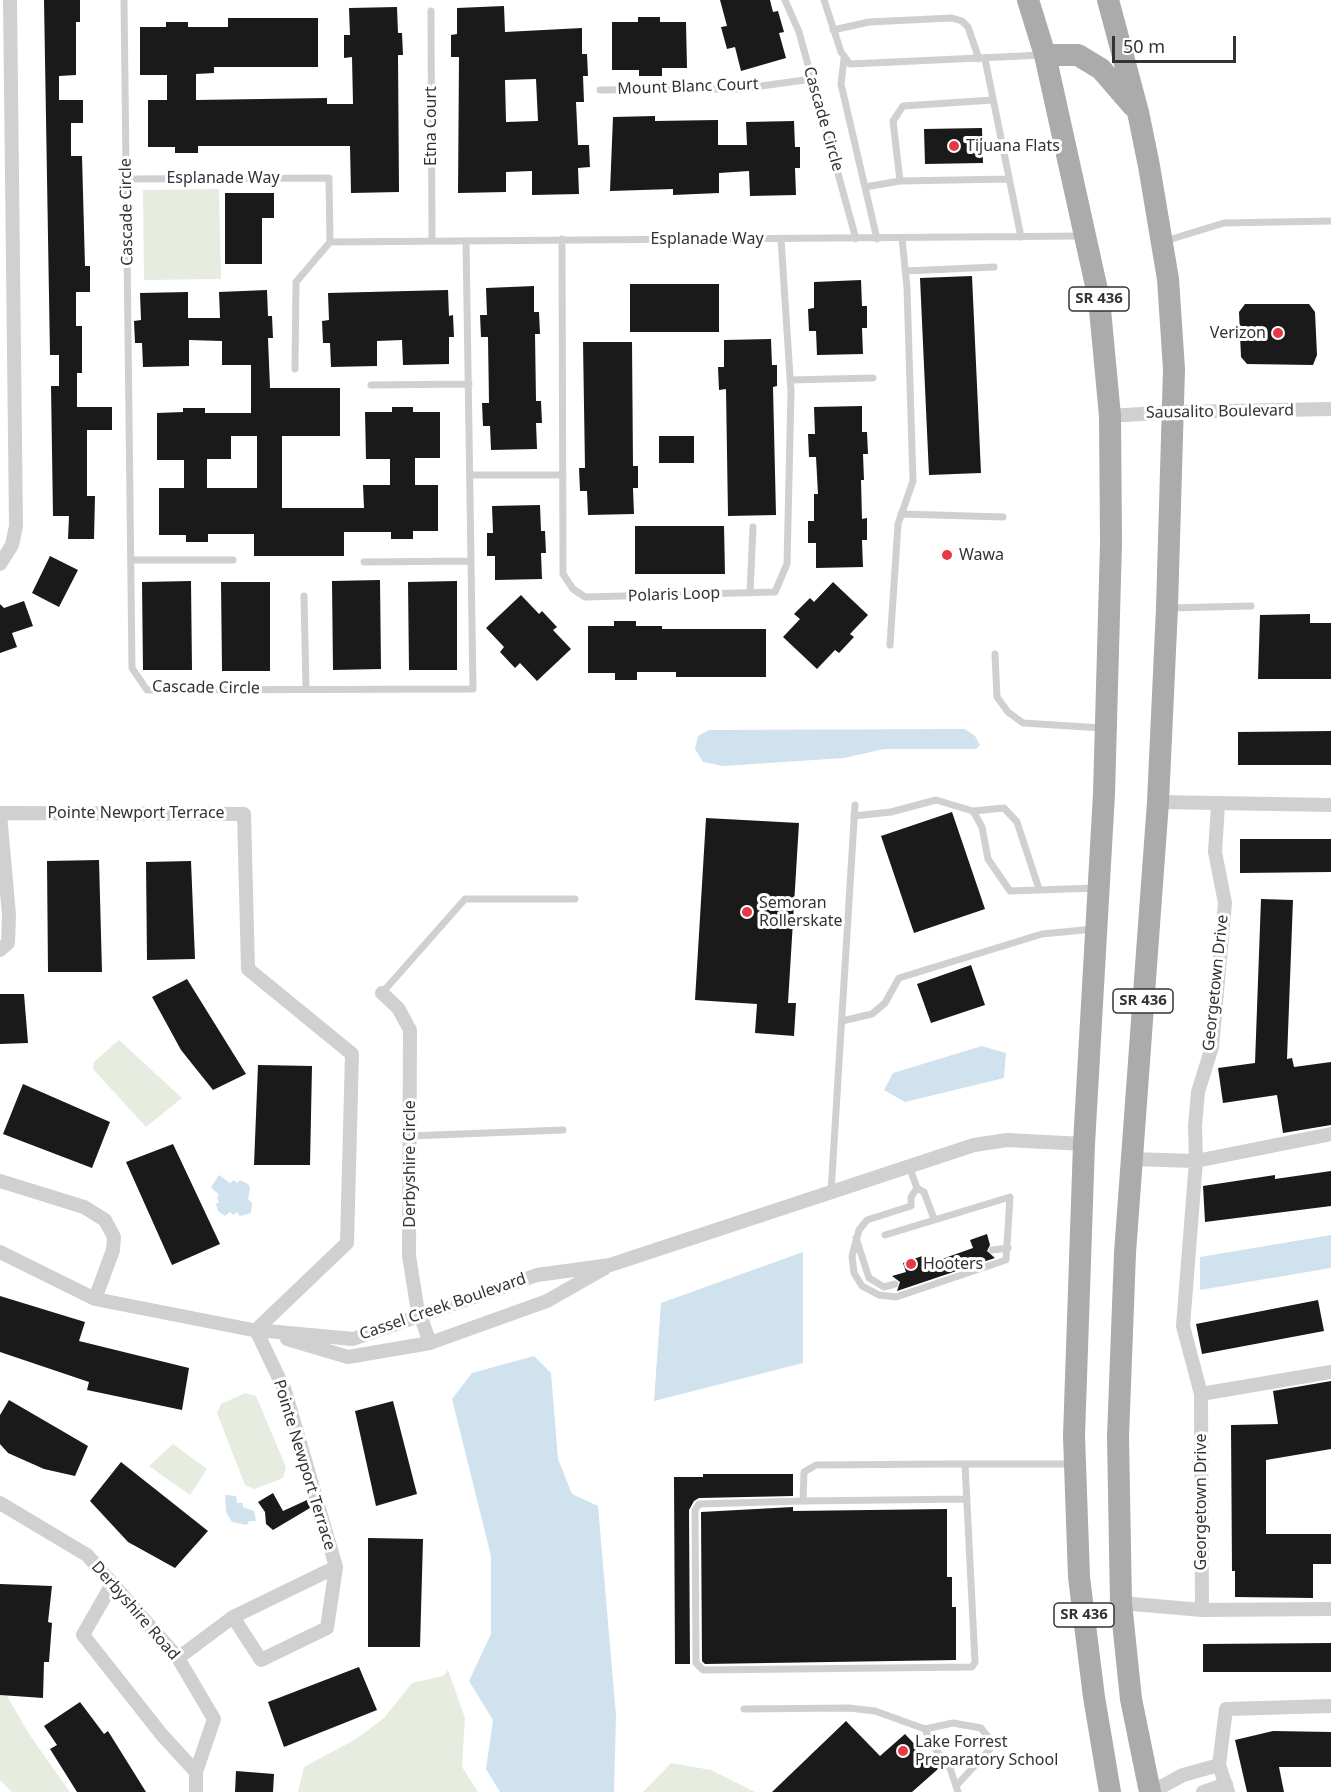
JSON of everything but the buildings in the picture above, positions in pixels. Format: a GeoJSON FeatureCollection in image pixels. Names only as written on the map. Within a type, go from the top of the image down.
{"type":"FeatureCollection","features":[{"type":"Feature","properties":{"kind":"main road","name":"SR 436"},"geometry":{"type":"LineString","coordinates":[[1028,0],[1045,55],[1099,299],[1110,416],[1111,543],[1106,728],[1099,888],[1083,1144],[1075,1464],[1079,1577],[1094,1697],[1110,1792]]}},
{"type":"Feature","properties":{"kind":"main road","name":"SR 436"},"geometry":{"type":"LineString","coordinates":[[1108,0],[1138,112],[1162,242],[1168,279],[1174,369],[1167,608],[1158,802],[1131,1160],[1118,1437],[1121,1603],[1131,1699],[1151,1792]]}},
{"type":"Feature","properties":{"kind":"main road"},"geometry":{"type":"LineString","coordinates":[[1045,55],[1078,55],[1101,69],[1138,112]]}},
{"type":"Feature","properties":{"kind":"street"},"geometry":{"type":"LineString","coordinates":[[0,564],[12,545],[16,526],[10,0]]}},
{"type":"Feature","properties":{"kind":"street","name":"Sausalito Boulevard"},"geometry":{"type":"LineString","coordinates":[[1110,416],[1173,412],[1331,409]]}},
{"type":"Feature","properties":{"kind":"street"},"geometry":{"type":"LineString","coordinates":[[1158,802],[1218,805],[1331,805]]}},
{"type":"Feature","properties":{"kind":"street","name":"Georgetown Drive"},"geometry":{"type":"LineString","coordinates":[[1202,1610],[1201,1394],[1183,1326],[1196,1161],[1195,1126],[1198,1092],[1212,1047],[1225,903],[1215,852],[1218,805]]}},
{"type":"Feature","properties":{"kind":"street"},"geometry":{"type":"LineString","coordinates":[[0,813],[9,915],[8,943],[0,950]]}},
{"type":"Feature","properties":{"kind":"street","name":"Pointe Newport Terrace"},"geometry":{"type":"LineString","coordinates":[[0,813],[244,814],[248,969],[352,1054],[347,1243],[256,1330],[285,1391],[336,1567],[327,1628],[261,1660],[233,1617]]}},
{"type":"Feature","properties":{"kind":"street","name":"Derbyshire Circle"},"geometry":{"type":"LineString","coordinates":[[382,993],[398,1008],[410,1030],[409,1256],[421,1316],[430,1343]]}},
{"type":"Feature","properties":{"kind":"street"},"geometry":{"type":"LineString","coordinates":[[1131,1160],[1196,1161],[1331,1134]]}},
{"type":"Feature","properties":{"kind":"street","name":"Cassel Creek Boulevard"},"geometry":{"type":"LineString","coordinates":[[256,1330],[353,1339],[537,1275],[610,1265],[974,1145],[1007,1140],[1083,1144]]}},
{"type":"Feature","properties":{"kind":"street"},"geometry":{"type":"LineString","coordinates":[[0,1181],[84,1207],[105,1220],[114,1238],[113,1250],[95,1299]]}},
{"type":"Feature","properties":{"kind":"street"},"geometry":{"type":"LineString","coordinates":[[0,1252],[95,1299],[256,1330]]}},
{"type":"Feature","properties":{"kind":"street","name":"Cassel Creek Boulevard"},"geometry":{"type":"LineString","coordinates":[[256,1330],[348,1357],[430,1343],[547,1301],[610,1265]]}},
{"type":"Feature","properties":{"kind":"street"},"geometry":{"type":"LineString","coordinates":[[1201,1394],[1331,1372]]}},
{"type":"Feature","properties":{"kind":"street","name":"Derbyshire Road"},"geometry":{"type":"LineString","coordinates":[[0,1503],[87,1555],[178,1658],[214,1719],[196,1772],[196,1792]]}},
{"type":"Feature","properties":{"kind":"street","name":"Pointe Newport Terrace"},"geometry":{"type":"LineString","coordinates":[[178,1658],[233,1617],[336,1567]]}},
{"type":"Feature","properties":{"kind":"street"},"geometry":{"type":"LineString","coordinates":[[112,1584],[82,1635],[162,1735],[196,1772]]}},
{"type":"Feature","properties":{"kind":"street"},"geometry":{"type":"LineString","coordinates":[[1121,1603],[1202,1610],[1331,1609]]}},
{"type":"Feature","properties":{"kind":"street"},"geometry":{"type":"LineString","coordinates":[[1203,1792],[1227,1788],[1219,1765],[1226,1709],[1331,1706]]}},
{"type":"Feature","properties":{"kind":"street"},"geometry":{"type":"LineString","coordinates":[[1151,1792],[1183,1775],[1219,1765]]}},
{"type":"Feature","properties":{"kind":"lane","name":"Cascade Circle"},"geometry":{"type":"LineString","coordinates":[[124,0],[132,668],[147,690],[473,689],[466,241]]}},
{"type":"Feature","properties":{"kind":"lane","name":"Cascade Circle"},"geometry":{"type":"LineString","coordinates":[[785,0],[799,32],[856,239]]}},
{"type":"Feature","properties":{"kind":"lane"},"geometry":{"type":"LineString","coordinates":[[824,0],[844,59],[841,84],[877,238]]}},
{"type":"Feature","properties":{"kind":"lane","name":"Etna Court"},"geometry":{"type":"LineString","coordinates":[[431,11],[432,241]]}},
{"type":"Feature","properties":{"kind":"lane"},"geometry":{"type":"LineString","coordinates":[[833,30],[869,22],[952,18],[962,21],[968,27],[982,59],[993,99],[1021,237]]}},
{"type":"Feature","properties":{"kind":"lane"},"geometry":{"type":"LineString","coordinates":[[844,59],[850,64],[1045,55]]}},
{"type":"Feature","properties":{"kind":"lane","name":"Mount Blanc Court"},"geometry":{"type":"LineString","coordinates":[[600,90],[739,89],[812,80]]}},
{"type":"Feature","properties":{"kind":"lane"},"geometry":{"type":"LineString","coordinates":[[900,181],[892,121],[903,106],[993,99]]}},
{"type":"Feature","properties":{"kind":"lane","name":"Esplanade Way"},"geometry":{"type":"LineString","coordinates":[[126,179],[328,178],[330,242],[1084,236]]}},
{"type":"Feature","properties":{"kind":"lane"},"geometry":{"type":"LineString","coordinates":[[865,187],[900,181],[1009,179]]}},
{"type":"Feature","properties":{"kind":"lane"},"geometry":{"type":"LineString","coordinates":[[1162,242],[1224,223],[1331,221]]}},
{"type":"Feature","properties":{"kind":"lane"},"geometry":{"type":"LineString","coordinates":[[890,645],[898,524],[913,481],[902,238]]}},
{"type":"Feature","properties":{"kind":"lane","name":"Polaris Loop"},"geometry":{"type":"LineString","coordinates":[[562,239],[563,574],[573,589],[585,597],[775,592],[787,564],[790,380],[781,239]]}},
{"type":"Feature","properties":{"kind":"lane"},"geometry":{"type":"LineString","coordinates":[[295,369],[296,282],[330,242]]}},
{"type":"Feature","properties":{"kind":"lane"},"geometry":{"type":"LineString","coordinates":[[905,272],[994,267]]}},
{"type":"Feature","properties":{"kind":"lane"},"geometry":{"type":"LineString","coordinates":[[790,380],[873,378]]}},
{"type":"Feature","properties":{"kind":"lane"},"geometry":{"type":"LineString","coordinates":[[371,385],[469,384]]}},
{"type":"Feature","properties":{"kind":"lane"},"geometry":{"type":"LineString","coordinates":[[470,475],[563,474]]}},
{"type":"Feature","properties":{"kind":"lane"},"geometry":{"type":"LineString","coordinates":[[902,514],[1003,517]]}},
{"type":"Feature","properties":{"kind":"lane"},"geometry":{"type":"LineString","coordinates":[[750,593],[753,527]]}},
{"type":"Feature","properties":{"kind":"lane"},"geometry":{"type":"LineString","coordinates":[[131,560],[232,560]]}},
{"type":"Feature","properties":{"kind":"lane"},"geometry":{"type":"LineString","coordinates":[[364,562],[471,561]]}},
{"type":"Feature","properties":{"kind":"lane"},"geometry":{"type":"LineString","coordinates":[[304,596],[306,689]]}},
{"type":"Feature","properties":{"kind":"lane"},"geometry":{"type":"LineString","coordinates":[[1167,608],[1251,606]]}},
{"type":"Feature","properties":{"kind":"lane"},"geometry":{"type":"LineString","coordinates":[[995,654],[997,696],[1008,712],[1023,723],[1106,728]]}},
{"type":"Feature","properties":{"kind":"lane"},"geometry":{"type":"LineString","coordinates":[[854,816],[891,812],[936,800],[972,811],[1004,808],[1017,822],[1039,889]]}},
{"type":"Feature","properties":{"kind":"lane"},"geometry":{"type":"LineString","coordinates":[[831,1192],[855,805]]}},
{"type":"Feature","properties":{"kind":"lane"},"geometry":{"type":"LineString","coordinates":[[972,811],[982,827],[988,859],[1010,891],[1099,888]]}},
{"type":"Feature","properties":{"kind":"lane"},"geometry":{"type":"LineString","coordinates":[[382,993],[465,899],[575,899]]}},
{"type":"Feature","properties":{"kind":"lane"},"geometry":{"type":"LineString","coordinates":[[842,1021],[872,1014],[885,1003],[899,978],[1042,934],[1096,929]]}},
{"type":"Feature","properties":{"kind":"lane"},"geometry":{"type":"LineString","coordinates":[[410,1136],[563,1130]]}},
{"type":"Feature","properties":{"kind":"lane"},"geometry":{"type":"LineString","coordinates":[[909,1166],[916,1188],[924,1192],[934,1219]]}},
{"type":"Feature","properties":{"kind":"lane"},"geometry":{"type":"LineString","coordinates":[[885,1235],[1010,1197],[1006,1260],[896,1297],[879,1295],[862,1286],[854,1273],[852,1256],[856,1238],[867,1220],[911,1206],[911,1197],[916,1188]]}},
{"type":"Feature","properties":{"kind":"lane"},"geometry":{"type":"LineString","coordinates":[[856,1238],[868,1278],[884,1287],[895,1284]]}},
{"type":"Feature","properties":{"kind":"lane"},"geometry":{"type":"LineString","coordinates":[[992,1250],[1008,1248]]}},
{"type":"Feature","properties":{"kind":"lane"},"geometry":{"type":"LineString","coordinates":[[966,1464],[975,1662],[972,1667],[703,1670],[696,1663],[695,1510],[699,1504],[967,1499]]}},
{"type":"Feature","properties":{"kind":"lane"},"geometry":{"type":"LineString","coordinates":[[803,1502],[804,1472],[816,1465],[1075,1464]]}},
{"type":"Feature","properties":{"kind":"lane"},"geometry":{"type":"LineString","coordinates":[[744,1709],[849,1708],[875,1711],[925,1729],[953,1724],[981,1728],[988,1737],[990,1749],[957,1789]]}},
{"type":"Feature","properties":{"kind":"lane"},"geometry":{"type":"LineString","coordinates":[[925,1729],[931,1743],[950,1768],[957,1789]]}},
{"type":"Feature","properties":{"kind":"shaded area"},"geometry":{"type":"Polygon","coordinates":[[[219,189],[221,279],[144,280],[143,190],[219,189]]]}},
{"type":"Feature","properties":{"kind":"shaded area"},"geometry":{"type":"Polygon","coordinates":[[[119,1040],[182,1098],[146,1127],[93,1069],[94,1062],[119,1040]]]}},
{"type":"Feature","properties":{"kind":"shaded area"},"geometry":{"type":"Polygon","coordinates":[[[245,1393],[256,1396],[286,1467],[283,1478],[255,1489],[245,1485],[217,1413],[221,1404],[245,1393]]]}},
{"type":"Feature","properties":{"kind":"shaded area"},"geometry":{"type":"Polygon","coordinates":[[[173,1444],[207,1469],[190,1495],[149,1466],[173,1444]]]}},
{"type":"Feature","properties":{"kind":"shaded area"},"geometry":{"type":"Polygon","coordinates":[[[448,1670],[465,1718],[462,1767],[478,1792],[298,1792],[304,1767],[356,1739],[384,1718],[412,1683],[443,1676],[448,1670]]]}},
{"type":"Feature","properties":{"kind":"shaded area"},"geometry":{"type":"Polygon","coordinates":[[[0,1684],[31,1737],[70,1792],[12,1792],[0,1780],[0,1684]]]}},
{"type":"Feature","properties":{"kind":"shaded area"},"geometry":{"type":"Polygon","coordinates":[[[671,1763],[711,1770],[755,1792],[643,1792],[671,1763]]]}},
{"type":"Feature","properties":{"kind":"water"},"geometry":{"type":"Polygon","coordinates":[[[965,729],[975,736],[980,745],[976,749],[884,749],[844,758],[723,766],[703,762],[695,749],[698,736],[709,730],[965,729]]]}},
{"type":"Feature","properties":{"kind":"water"},"geometry":{"type":"Polygon","coordinates":[[[982,1046],[1006,1053],[1004,1078],[905,1102],[884,1090],[893,1073],[982,1046]]]}},
{"type":"Feature","properties":{"kind":"water"},"geometry":{"type":"Polygon","coordinates":[[[219,1175],[230,1183],[234,1180],[237,1183],[240,1180],[248,1184],[250,1187],[248,1199],[252,1203],[251,1213],[240,1216],[237,1212],[233,1215],[230,1212],[225,1216],[218,1211],[216,1204],[219,1202],[217,1198],[219,1195],[211,1187],[219,1175]]]}},
{"type":"Feature","properties":{"kind":"water"},"geometry":{"type":"Polygon","coordinates":[[[1331,1235],[1331,1268],[1200,1290],[1200,1257],[1331,1235]]]}},
{"type":"Feature","properties":{"kind":"water"},"geometry":{"type":"Polygon","coordinates":[[[803,1252],[803,1363],[654,1401],[661,1303],[803,1252]]]}},
{"type":"Feature","properties":{"kind":"water"},"geometry":{"type":"Polygon","coordinates":[[[534,1356],[551,1373],[558,1459],[572,1494],[598,1506],[616,1716],[614,1792],[500,1792],[486,1769],[493,1720],[469,1681],[491,1634],[491,1556],[452,1399],[472,1373],[534,1356]]]}},
{"type":"Feature","properties":{"kind":"water"},"geometry":{"type":"Polygon","coordinates":[[[225,1495],[236,1496],[237,1503],[243,1503],[243,1507],[254,1511],[256,1521],[249,1521],[247,1525],[232,1522],[226,1512],[225,1495]]]}},
{"type":"Feature","properties":{"kind":"place","name":"Tijuana Flats"},"geometry":{"type":"Point","coordinates":[954,146]}},
{"type":"Feature","properties":{"kind":"place","name":"Verizon"},"geometry":{"type":"Point","coordinates":[1278,333]}},
{"type":"Feature","properties":{"kind":"place","name":"Wawa"},"geometry":{"type":"Point","coordinates":[947,555]}},
{"type":"Feature","properties":{"kind":"place","name":"Semoran Rollerskate"},"geometry":{"type":"Point","coordinates":[747,912]}},
{"type":"Feature","properties":{"kind":"place","name":"Hooters"},"geometry":{"type":"Point","coordinates":[911,1264]}},
{"type":"Feature","properties":{"kind":"place","name":"Lake Forrest Preparatory School"},"geometry":{"type":"Point","coordinates":[903,1751]}}]}
